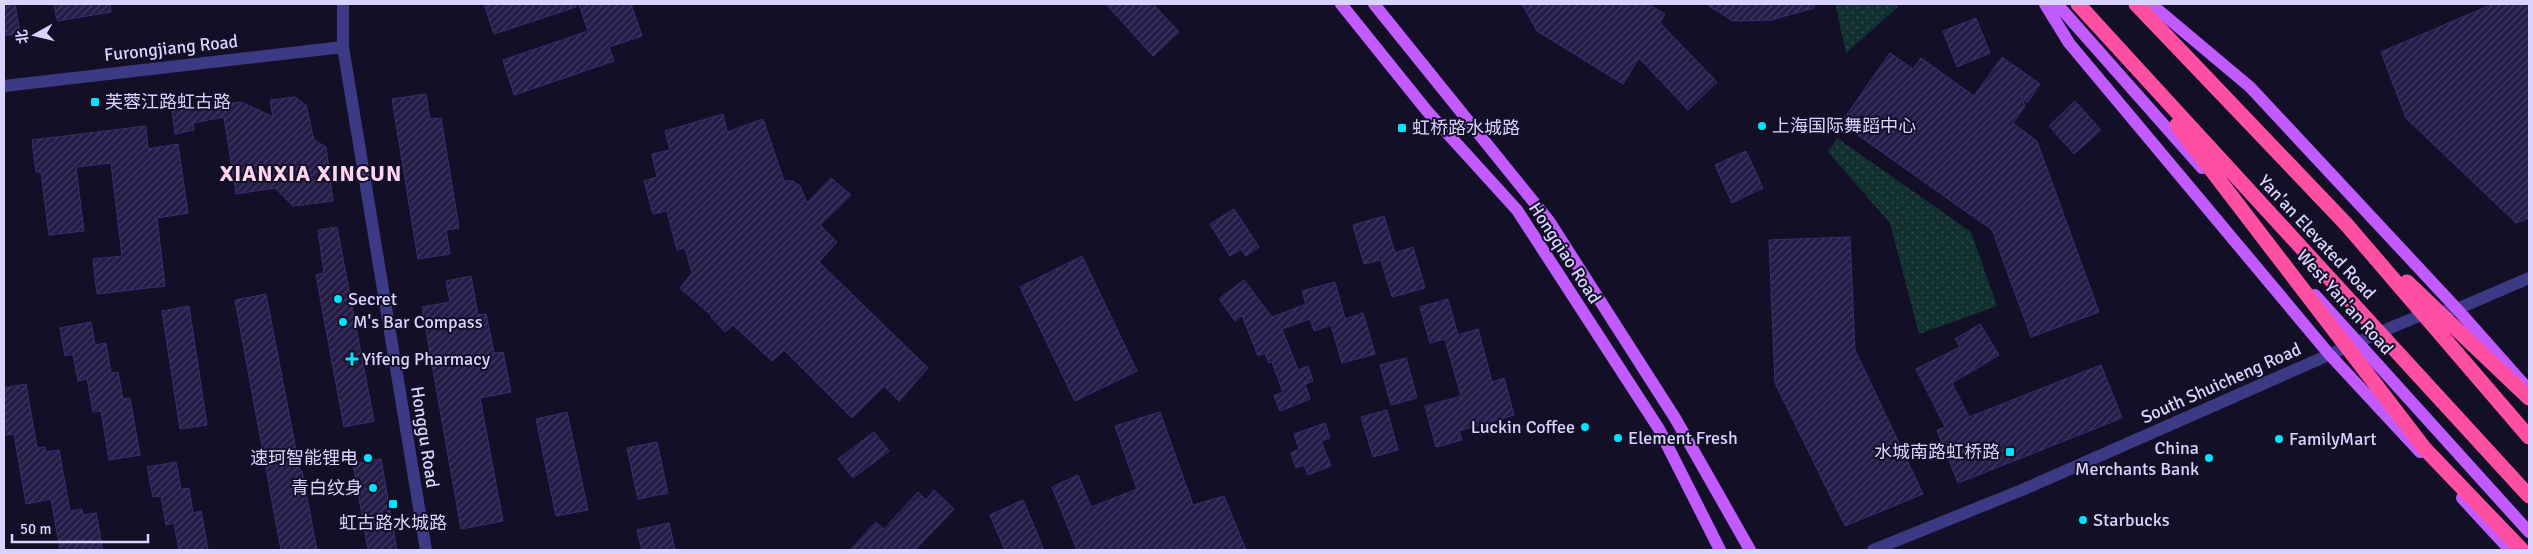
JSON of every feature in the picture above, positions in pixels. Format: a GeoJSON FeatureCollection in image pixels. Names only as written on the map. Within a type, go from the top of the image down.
{"type":"FeatureCollection","features":[{"type":"Feature","properties":{"kind":"highway","name":"Yan'an Elevated Road"},"geometry":{"type":"LineString","coordinates":[[2078,4],[2529,496]]}},
{"type":"Feature","properties":{"kind":"highway","name":"Yan'an Elevated Road"},"geometry":{"type":"LineString","coordinates":[[2136,4],[2346,224],[2529,437]]}},
{"type":"Feature","properties":{"kind":"highway"},"geometry":{"type":"LineString","coordinates":[[2120,51],[2425,449],[2522,550]]}},
{"type":"Feature","properties":{"kind":"highway"},"geometry":{"type":"LineString","coordinates":[[2346,224],[2529,398]]}},
{"type":"Feature","properties":{"kind":"main road","name":"Hongqiao Road"},"geometry":{"type":"LineString","coordinates":[[1341,4],[1427,111],[1517,210],[1659,430],[1720,550]]}},
{"type":"Feature","properties":{"kind":"main road","name":"Hongqiao Road"},"geometry":{"type":"LineString","coordinates":[[1374,4],[1549,221],[1675,418],[1750,550]]}},
{"type":"Feature","properties":{"kind":"main road"},"geometry":{"type":"LineString","coordinates":[[2045,4],[2069,43],[2330,354],[2510,550]]}},
{"type":"Feature","properties":{"kind":"main road","name":"West Yan'an Road"},"geometry":{"type":"LineString","coordinates":[[2058,4],[2357,342],[2529,532]]}},
{"type":"Feature","properties":{"kind":"main road"},"geometry":{"type":"LineString","coordinates":[[2136,4],[2529,437]]}},
{"type":"Feature","properties":{"kind":"main road"},"geometry":{"type":"LineString","coordinates":[[2151,4],[2250,87],[2457,309],[2529,390]]}},
{"type":"Feature","properties":{"kind":"street","name":"Honggu Road"},"geometry":{"type":"LineString","coordinates":[[343,4],[343,47],[426,550]]}},
{"type":"Feature","properties":{"kind":"street","name":"Furongjiang Road"},"geometry":{"type":"LineString","coordinates":[[4,86],[343,47]]}},
{"type":"Feature","properties":{"kind":"street","name":"South Shuicheng Road"},"geometry":{"type":"LineString","coordinates":[[1873,550],[2022,490],[2419,316],[2457,309],[2529,278]]}},
{"type":"Feature","properties":{"kind":"green space"},"geometry":{"type":"Polygon","coordinates":[[[1838,4],[1896,4],[1898,7],[1846,53],[1836,7],[1838,4]]]}},
{"type":"Feature","properties":{"kind":"green space"},"geometry":{"type":"Polygon","coordinates":[[[1837,138],[1971,232],[1997,306],[1919,334],[1890,223],[1828,152],[1837,138]]]}},
{"type":"Feature","properties":{"kind":"building"},"geometry":{"type":"Polygon","coordinates":[[[4,4],[15,4],[20,33],[4,36],[4,4]]]}},
{"type":"Feature","properties":{"kind":"building"},"geometry":{"type":"Polygon","coordinates":[[[54,4],[110,4],[111,12],[57,21],[54,4]]]}},
{"type":"Feature","properties":{"kind":"building"},"geometry":{"type":"Polygon","coordinates":[[[484,4],[576,4],[576,7],[494,34],[484,4]]]}},
{"type":"Feature","properties":{"kind":"building"},"geometry":{"type":"Polygon","coordinates":[[[579,4],[631,4],[642,36],[609,47],[614,61],[514,95],[503,60],[588,31],[579,4]]]}},
{"type":"Feature","properties":{"kind":"building"},"geometry":{"type":"Polygon","coordinates":[[[1106,4],[1153,4],[1179,32],[1153,56],[1106,4]]]}},
{"type":"Feature","properties":{"kind":"building"},"geometry":{"type":"Polygon","coordinates":[[[1522,4],[1648,4],[1665,14],[1660,23],[1717,82],[1688,110],[1639,58],[1623,84],[1537,31],[1522,4]]]}},
{"type":"Feature","properties":{"kind":"building"},"geometry":{"type":"Polygon","coordinates":[[[1706,4],[1814,4],[1814,8],[1771,20],[1733,21],[1706,4]]]}},
{"type":"Feature","properties":{"kind":"building"},"geometry":{"type":"Polygon","coordinates":[[[2493,4],[2529,4],[2529,218],[2516,223],[2406,118],[2381,52],[2493,4]]]}},
{"type":"Feature","properties":{"kind":"building"},"geometry":{"type":"Polygon","coordinates":[[[1976,18],[1990,53],[1957,67],[1943,31],[1976,18]]]}},
{"type":"Feature","properties":{"kind":"building"},"geometry":{"type":"Polygon","coordinates":[[[1890,53],[1913,69],[1921,58],[1974,96],[2002,57],[2040,84],[2027,103],[2021,96],[2025,106],[2013,123],[2037,141],[2099,312],[2031,337],[1992,230],[1841,123],[1890,53]]]}},
{"type":"Feature","properties":{"kind":"building"},"geometry":{"type":"Polygon","coordinates":[[[426,94],[430,119],[441,118],[459,228],[446,230],[450,254],[418,259],[392,99],[426,94]]]}},
{"type":"Feature","properties":{"kind":"building"},"geometry":{"type":"Polygon","coordinates":[[[295,97],[306,105],[314,140],[326,147],[333,201],[293,206],[275,188],[236,194],[224,117],[193,123],[194,130],[175,134],[172,110],[241,102],[273,117],[270,100],[295,97]]]}},
{"type":"Feature","properties":{"kind":"building"},"geometry":{"type":"Polygon","coordinates":[[[2075,101],[2101,130],[2074,154],[2049,126],[2075,101]]]}},
{"type":"Feature","properties":{"kind":"building"},"geometry":{"type":"Polygon","coordinates":[[[723,114],[727,132],[763,119],[784,181],[793,181],[800,186],[807,203],[831,178],[851,195],[820,225],[837,242],[819,262],[928,368],[899,401],[884,386],[852,418],[784,350],[772,361],[733,325],[725,332],[712,316],[680,288],[692,273],[685,248],[677,250],[667,211],[653,214],[644,181],[657,177],[652,154],[670,150],[665,131],[723,114]]]}},
{"type":"Feature","properties":{"kind":"building"},"geometry":{"type":"Polygon","coordinates":[[[146,126],[148,149],[178,144],[188,213],[157,218],[165,286],[97,294],[93,259],[122,256],[111,163],[76,167],[84,231],[49,235],[41,172],[36,172],[32,140],[146,126]]]}},
{"type":"Feature","properties":{"kind":"building"},"geometry":{"type":"Polygon","coordinates":[[[1746,151],[1763,188],[1732,203],[1715,165],[1746,151]]]}},
{"type":"Feature","properties":{"kind":"building"},"geometry":{"type":"Polygon","coordinates":[[[1234,209],[1259,247],[1246,256],[1241,249],[1230,256],[1210,224],[1234,209]]]}},
{"type":"Feature","properties":{"kind":"building"},"geometry":{"type":"Polygon","coordinates":[[[1384,216],[1395,253],[1413,247],[1425,288],[1392,297],[1381,260],[1364,264],[1353,225],[1384,216]]]}},
{"type":"Feature","properties":{"kind":"building"},"geometry":{"type":"Polygon","coordinates":[[[337,227],[374,421],[344,427],[316,275],[324,273],[318,230],[337,227]]]}},
{"type":"Feature","properties":{"kind":"building"},"geometry":{"type":"Polygon","coordinates":[[[1850,237],[1855,350],[1923,494],[1845,526],[1775,383],[1769,240],[1850,237]]]}},
{"type":"Feature","properties":{"kind":"building"},"geometry":{"type":"Polygon","coordinates":[[[1082,256],[1137,371],[1075,401],[1020,287],[1082,256]]]}},
{"type":"Feature","properties":{"kind":"building"},"geometry":{"type":"Polygon","coordinates":[[[471,276],[478,315],[486,314],[494,353],[503,352],[511,392],[480,398],[503,521],[461,529],[422,307],[450,302],[446,281],[471,276]]]}},
{"type":"Feature","properties":{"kind":"building"},"geometry":{"type":"Polygon","coordinates":[[[1244,280],[1272,317],[1306,304],[1302,291],[1335,282],[1345,319],[1363,313],[1375,354],[1342,363],[1331,325],[1314,331],[1310,319],[1282,329],[1298,370],[1308,366],[1313,381],[1305,384],[1310,399],[1280,411],[1274,396],[1283,392],[1272,362],[1269,363],[1265,353],[1258,356],[1242,315],[1235,321],[1219,299],[1244,280]]]}},
{"type":"Feature","properties":{"kind":"building"},"geometry":{"type":"Polygon","coordinates":[[[266,294],[317,550],[281,550],[235,300],[266,294]]]}},
{"type":"Feature","properties":{"kind":"building"},"geometry":{"type":"Polygon","coordinates":[[[1448,299],[1458,335],[1478,329],[1492,382],[1504,378],[1514,415],[1459,431],[1462,440],[1436,447],[1425,406],[1461,396],[1445,339],[1430,343],[1420,307],[1448,299]]]}},
{"type":"Feature","properties":{"kind":"building"},"geometry":{"type":"Polygon","coordinates":[[[189,306],[207,425],[180,429],[162,311],[189,306]]]}},
{"type":"Feature","properties":{"kind":"building"},"geometry":{"type":"Polygon","coordinates":[[[91,322],[95,345],[106,343],[111,373],[118,372],[123,399],[130,398],[140,455],[109,460],[101,411],[93,412],[87,379],[78,381],[73,354],[65,356],[60,328],[91,322]]]}},
{"type":"Feature","properties":{"kind":"building"},"geometry":{"type":"Polygon","coordinates":[[[1980,324],[1999,355],[1952,383],[1969,417],[2101,365],[2122,418],[1958,483],[1937,430],[1945,427],[1916,369],[1960,347],[1955,339],[1980,324]]]}},
{"type":"Feature","properties":{"kind":"building"},"geometry":{"type":"Polygon","coordinates":[[[1406,358],[1417,398],[1391,405],[1380,365],[1406,358]]]}},
{"type":"Feature","properties":{"kind":"building"},"geometry":{"type":"Polygon","coordinates":[[[26,384],[37,448],[45,447],[46,452],[59,450],[70,511],[82,509],[83,515],[96,513],[103,550],[60,550],[51,499],[26,504],[14,434],[4,435],[4,388],[26,384]]]}},
{"type":"Feature","properties":{"kind":"building"},"geometry":{"type":"Polygon","coordinates":[[[1387,410],[1398,450],[1373,457],[1361,417],[1387,410]]]}},
{"type":"Feature","properties":{"kind":"building"},"geometry":{"type":"Polygon","coordinates":[[[567,412],[588,510],[556,516],[536,419],[567,412]]]}},
{"type":"Feature","properties":{"kind":"building"},"geometry":{"type":"Polygon","coordinates":[[[1160,412],[1193,505],[1224,496],[1246,550],[1077,550],[1052,487],[1078,475],[1091,507],[1137,489],[1115,426],[1160,412]]]}},
{"type":"Feature","properties":{"kind":"building"},"geometry":{"type":"Polygon","coordinates":[[[1325,423],[1330,438],[1321,441],[1331,466],[1308,475],[1304,465],[1296,468],[1291,453],[1299,449],[1294,434],[1325,423]]]}},
{"type":"Feature","properties":{"kind":"building"},"geometry":{"type":"Polygon","coordinates":[[[874,432],[889,451],[853,478],[838,459],[874,432]]]}},
{"type":"Feature","properties":{"kind":"building"},"geometry":{"type":"Polygon","coordinates":[[[657,442],[668,493],[638,499],[627,448],[657,442]]]}},
{"type":"Feature","properties":{"kind":"building"},"geometry":{"type":"Polygon","coordinates":[[[381,459],[397,550],[368,550],[353,464],[381,459]]]}},
{"type":"Feature","properties":{"kind":"building"},"geometry":{"type":"Polygon","coordinates":[[[176,462],[181,489],[189,488],[193,513],[201,511],[208,550],[179,550],[174,523],[166,525],[161,496],[153,497],[147,467],[176,462]]]}},
{"type":"Feature","properties":{"kind":"building"},"geometry":{"type":"Polygon","coordinates":[[[934,490],[954,509],[915,550],[850,550],[876,522],[884,529],[918,492],[926,500],[934,490]]]}},
{"type":"Feature","properties":{"kind":"building"},"geometry":{"type":"Polygon","coordinates":[[[1023,500],[1044,550],[1005,550],[990,515],[1023,500]]]}},
{"type":"Feature","properties":{"kind":"building"},"geometry":{"type":"Polygon","coordinates":[[[669,523],[675,550],[642,550],[637,530],[669,523]]]}},
{"type":"Feature","properties":{"kind":"place","name":"芙蓉江路虹古路"},"geometry":{"type":"Point","coordinates":[95,102]}},
{"type":"Feature","properties":{"kind":"place","name":"上海国际舞蹈中心"},"geometry":{"type":"Point","coordinates":[1762,126]}},
{"type":"Feature","properties":{"kind":"place","name":"虹桥路水城路"},"geometry":{"type":"Point","coordinates":[1402,128]}},
{"type":"Feature","properties":{"kind":"place","name":"Secret"},"geometry":{"type":"Point","coordinates":[338,299]}},
{"type":"Feature","properties":{"kind":"place","name":"M's Bar Compass"},"geometry":{"type":"Point","coordinates":[343,322]}},
{"type":"Feature","properties":{"kind":"place","name":"Yifeng Pharmacy"},"geometry":{"type":"Point","coordinates":[352,359]}},
{"type":"Feature","properties":{"kind":"place","name":"Luckin Coffee"},"geometry":{"type":"Point","coordinates":[1585,427]}},
{"type":"Feature","properties":{"kind":"place","name":"Element Fresh"},"geometry":{"type":"Point","coordinates":[1618,438]}},
{"type":"Feature","properties":{"kind":"place","name":"FamilyMart"},"geometry":{"type":"Point","coordinates":[2279,439]}},
{"type":"Feature","properties":{"kind":"place","name":"水城南路虹桥路"},"geometry":{"type":"Point","coordinates":[2010,452]}},
{"type":"Feature","properties":{"kind":"place","name":"速珂智能锂电"},"geometry":{"type":"Point","coordinates":[368,458]}},
{"type":"Feature","properties":{"kind":"place","name":"China Merchants Bank"},"geometry":{"type":"Point","coordinates":[2209,458]}},
{"type":"Feature","properties":{"kind":"place","name":"青白纹身"},"geometry":{"type":"Point","coordinates":[373,488]}},
{"type":"Feature","properties":{"kind":"place","name":"虹古路水城路"},"geometry":{"type":"Point","coordinates":[393,504]}},
{"type":"Feature","properties":{"kind":"place","name":"Starbucks"},"geometry":{"type":"Point","coordinates":[2083,520]}},
{"type":"Feature","properties":{"kind":"district","name":"XIANXIA XINCUN"},"geometry":{"type":"Point","coordinates":[311,173]}}]}
